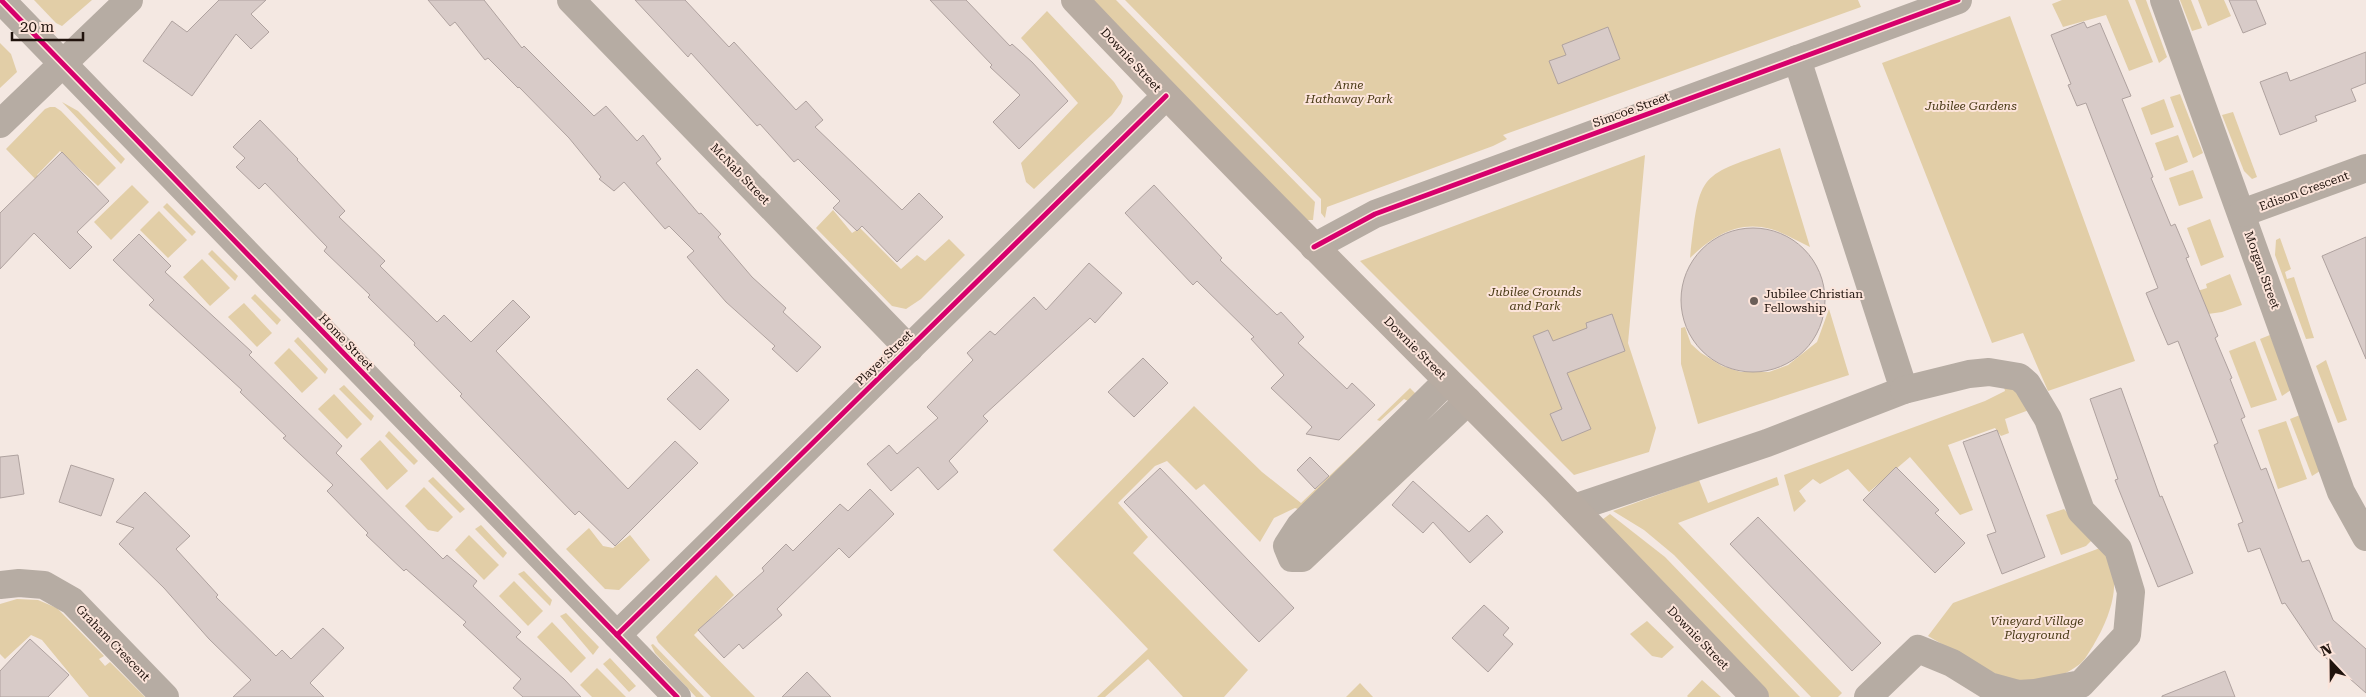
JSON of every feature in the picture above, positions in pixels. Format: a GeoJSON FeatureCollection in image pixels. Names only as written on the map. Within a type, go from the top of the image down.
{"type":"FeatureCollection","features":[{"type":"Feature","properties":{"kind":"main road","name":"Downie Street"},"geometry":{"type":"LineString","coordinates":[[1075,0],[1314,247],[1574,508],[1755,697]]}},
{"type":"Feature","properties":{"kind":"street","name":"Home Street"},"geometry":{"type":"LineString","coordinates":[[1,0],[677,697]]}},
{"type":"Feature","properties":{"kind":"street"},"geometry":{"type":"LineString","coordinates":[[0,124],[129,0]]}},
{"type":"Feature","properties":{"kind":"street","name":"McNab Street"},"geometry":{"type":"LineString","coordinates":[[570,0],[909,349]]}},
{"type":"Feature","properties":{"kind":"street","name":"Simcoe Street"},"geometry":{"type":"LineString","coordinates":[[1314,247],[1375,214],[1958,0]]}},
{"type":"Feature","properties":{"kind":"street","name":"Morgan Street"},"geometry":{"type":"LineString","coordinates":[[2164,0],[2342,492],[2366,537]]}},
{"type":"Feature","properties":{"kind":"street"},"geometry":{"type":"LineString","coordinates":[[1797,59],[1904,390]]}},
{"type":"Feature","properties":{"kind":"street","name":"Player Street"},"geometry":{"type":"LineString","coordinates":[[617,635],[1166,96]]}},
{"type":"Feature","properties":{"kind":"street","name":"Edison Crescent"},"geometry":{"type":"LineString","coordinates":[[2242,213],[2366,168]]}},
{"type":"Feature","properties":{"kind":"street"},"geometry":{"type":"LineString","coordinates":[[1574,508],[1767,443],[1904,390],[1969,374],[1988,372],[2019,377],[2027,384],[2048,419],[2082,511],[2118,549],[2131,592],[2127,634],[2081,684],[2035,693],[2018,694],[1989,686],[1952,663],[1918,649],[1868,697]]}},
{"type":"Feature","properties":{"kind":"street"},"geometry":{"type":"LineString","coordinates":[[1447,381],[1300,526],[1287,546],[1292,558],[1302,558],[1468,402]]}},
{"type":"Feature","properties":{"kind":"street","name":"Graham Crescent"},"geometry":{"type":"LineString","coordinates":[[0,585],[19,583],[44,584],[72,601],[165,697]]}},
{"type":"Feature","properties":{"kind":"green space"},"geometry":{"type":"Polygon","coordinates":[[[34,0],[92,0],[62,26],[56,23],[34,0]]]}},
{"type":"Feature","properties":{"kind":"green space"},"geometry":{"type":"Polygon","coordinates":[[[1087,0],[1116,0],[1315,202],[1313,220],[1306,220],[1087,0]]]}},
{"type":"Feature","properties":{"kind":"green space","name":"Anne Hathaway Park"},"geometry":{"type":"Polygon","coordinates":[[[1125,0],[1858,0],[1861,7],[1503,135],[1507,139],[1493,146],[1327,207],[1325,218],[1321,213],[1321,199],[1125,0]]]}},
{"type":"Feature","properties":{"kind":"green space"},"geometry":{"type":"Polygon","coordinates":[[[2062,0],[2128,0],[2153,62],[2129,71],[2106,15],[2063,27],[2052,4],[2062,0]]]}},
{"type":"Feature","properties":{"kind":"green space"},"geometry":{"type":"Polygon","coordinates":[[[2135,0],[2146,0],[2167,57],[2159,63],[2135,0]]]}},
{"type":"Feature","properties":{"kind":"green space"},"geometry":{"type":"Polygon","coordinates":[[[2180,0],[2191,0],[2202,28],[2192,31],[2180,0]]]}},
{"type":"Feature","properties":{"kind":"green space"},"geometry":{"type":"Polygon","coordinates":[[[2198,0],[2224,0],[2231,16],[2208,26],[2198,0]]]}},
{"type":"Feature","properties":{"kind":"green space"},"geometry":{"type":"Polygon","coordinates":[[[1047,11],[1114,82],[1123,96],[1121,103],[1112,115],[1034,189],[1026,182],[1021,163],[1078,103],[1021,38],[1047,11]]]}},
{"type":"Feature","properties":{"kind":"green space","name":"Jubilee Gardens"},"geometry":{"type":"Polygon","coordinates":[[[2010,16],[2135,361],[2048,391],[2023,333],[1992,343],[1882,63],[2010,16]]]}},
{"type":"Feature","properties":{"kind":"green space"},"geometry":{"type":"Polygon","coordinates":[[[0,43],[11,54],[17,72],[0,88],[0,43]]]}},
{"type":"Feature","properties":{"kind":"green space"},"geometry":{"type":"Polygon","coordinates":[[[2180,94],[2203,153],[2193,158],[2170,97],[2180,94]]]}},
{"type":"Feature","properties":{"kind":"green space"},"geometry":{"type":"Polygon","coordinates":[[[2164,99],[2174,127],[2151,135],[2141,108],[2164,99]]]}},
{"type":"Feature","properties":{"kind":"green space"},"geometry":{"type":"Polygon","coordinates":[[[62,102],[78,111],[125,159],[121,164],[62,102]]]}},
{"type":"Feature","properties":{"kind":"green space"},"geometry":{"type":"Polygon","coordinates":[[[55,107],[61,111],[116,168],[98,186],[60,151],[37,175],[51,189],[48,192],[6,149],[45,109],[55,107]]]}},
{"type":"Feature","properties":{"kind":"green space"},"geometry":{"type":"Polygon","coordinates":[[[2233,112],[2257,177],[2252,179],[2244,171],[2222,115],[2233,112]]]}},
{"type":"Feature","properties":{"kind":"green space"},"geometry":{"type":"Polygon","coordinates":[[[2178,135],[2188,162],[2165,171],[2155,143],[2178,135]]]}},
{"type":"Feature","properties":{"kind":"green space"},"geometry":{"type":"Polygon","coordinates":[[[1780,148],[1810,247],[1771,229],[1759,227],[1737,228],[1717,237],[1690,258],[1697,208],[1701,192],[1708,181],[1718,172],[1733,165],[1780,148]]]}},
{"type":"Feature","properties":{"kind":"green space","name":"Jubilee Grounds and Park"},"geometry":{"type":"Polygon","coordinates":[[[1645,155],[1628,343],[1656,428],[1649,452],[1574,475],[1360,261],[1645,155]]]}},
{"type":"Feature","properties":{"kind":"green space"},"geometry":{"type":"Polygon","coordinates":[[[2193,170],[2203,198],[2179,206],[2169,178],[2193,170]]]}},
{"type":"Feature","properties":{"kind":"green space"},"geometry":{"type":"Polygon","coordinates":[[[132,185],[149,202],[111,240],[94,222],[132,185]]]}},
{"type":"Feature","properties":{"kind":"green space"},"geometry":{"type":"Polygon","coordinates":[[[167,203],[196,232],[192,236],[163,207],[167,203]]]}},
{"type":"Feature","properties":{"kind":"green space"},"geometry":{"type":"Polygon","coordinates":[[[833,210],[852,233],[860,228],[901,269],[917,255],[925,261],[949,239],[965,255],[921,299],[906,309],[892,306],[816,228],[833,210]]]}},
{"type":"Feature","properties":{"kind":"green space"},"geometry":{"type":"Polygon","coordinates":[[[159,211],[187,240],[168,258],[140,230],[159,211]]]}},
{"type":"Feature","properties":{"kind":"green space"},"geometry":{"type":"Polygon","coordinates":[[[2210,219],[2224,257],[2201,266],[2187,228],[2210,219]]]}},
{"type":"Feature","properties":{"kind":"green space"},"geometry":{"type":"Polygon","coordinates":[[[2280,238],[2291,269],[2285,272],[2287,279],[2294,277],[2314,338],[2306,339],[2275,255],[2276,240],[2280,238]]]}},
{"type":"Feature","properties":{"kind":"green space"},"geometry":{"type":"Polygon","coordinates":[[[212,250],[238,276],[235,281],[208,254],[212,250]]]}},
{"type":"Feature","properties":{"kind":"green space"},"geometry":{"type":"Polygon","coordinates":[[[202,259],[230,288],[210,306],[183,277],[202,259]]]}},
{"type":"Feature","properties":{"kind":"green space"},"geometry":{"type":"Polygon","coordinates":[[[2230,274],[2242,305],[2222,312],[2194,316],[2191,293],[2207,288],[2206,284],[2230,274]]]}},
{"type":"Feature","properties":{"kind":"green space"},"geometry":{"type":"Polygon","coordinates":[[[255,294],[281,320],[277,325],[251,298],[255,294]]]}},
{"type":"Feature","properties":{"kind":"green space"},"geometry":{"type":"Polygon","coordinates":[[[244,303],[272,333],[257,347],[228,317],[244,303]]]}},
{"type":"Feature","properties":{"kind":"green space"},"geometry":{"type":"Polygon","coordinates":[[[1829,309],[1849,375],[1698,424],[1681,364],[1681,328],[1685,327],[1691,344],[1701,353],[1722,366],[1741,372],[1769,372],[1788,365],[1817,342],[1829,309]]]}},
{"type":"Feature","properties":{"kind":"green space"},"geometry":{"type":"Polygon","coordinates":[[[2270,335],[2291,390],[2282,396],[2260,339],[2270,335]]]}},
{"type":"Feature","properties":{"kind":"green space"},"geometry":{"type":"Polygon","coordinates":[[[298,337],[328,369],[325,374],[294,341],[298,337]]]}},
{"type":"Feature","properties":{"kind":"green space"},"geometry":{"type":"Polygon","coordinates":[[[2255,341],[2277,400],[2251,408],[2229,351],[2255,341]]]}},
{"type":"Feature","properties":{"kind":"green space"},"geometry":{"type":"Polygon","coordinates":[[[289,348],[318,378],[302,393],[274,363],[289,348]]]}},
{"type":"Feature","properties":{"kind":"green space"},"geometry":{"type":"Polygon","coordinates":[[[2326,360],[2347,420],[2338,423],[2316,366],[2326,360]]]}},
{"type":"Feature","properties":{"kind":"green space"},"geometry":{"type":"Polygon","coordinates":[[[2002,379],[2011,380],[2029,410],[2005,419],[2009,433],[2001,436],[1995,428],[1948,445],[1973,510],[1960,515],[1910,457],[1869,492],[1848,469],[1820,484],[1813,479],[1799,491],[1806,501],[1794,512],[1784,475],[1985,401],[2005,391],[2002,379]]]}},
{"type":"Feature","properties":{"kind":"green space"},"geometry":{"type":"Polygon","coordinates":[[[344,385],[374,416],[371,421],[339,389],[344,385]]]}},
{"type":"Feature","properties":{"kind":"green space"},"geometry":{"type":"Polygon","coordinates":[[[1410,388],[1420,398],[1301,510],[1295,508],[1274,518],[1260,542],[1204,484],[1196,490],[1167,461],[1155,466],[1118,503],[1148,537],[1133,553],[1248,670],[1224,697],[1183,697],[1148,659],[1105,697],[1097,697],[1148,649],[1053,550],[1194,406],[1262,472],[1301,503],[1408,401],[1404,399],[1380,421],[1377,420],[1410,388]]]}},
{"type":"Feature","properties":{"kind":"green space"},"geometry":{"type":"Polygon","coordinates":[[[334,394],[362,424],[347,439],[318,409],[334,394]]]}},
{"type":"Feature","properties":{"kind":"green space"},"geometry":{"type":"Polygon","coordinates":[[[2300,415],[2320,471],[2312,476],[2290,419],[2300,415]]]}},
{"type":"Feature","properties":{"kind":"green space"},"geometry":{"type":"Polygon","coordinates":[[[2286,421],[2307,479],[2278,489],[2258,430],[2286,421]]]}},
{"type":"Feature","properties":{"kind":"green space"},"geometry":{"type":"Polygon","coordinates":[[[389,431],[418,461],[414,465],[385,436],[389,431]]]}},
{"type":"Feature","properties":{"kind":"green space"},"geometry":{"type":"Polygon","coordinates":[[[380,440],[408,471],[387,490],[360,459],[380,440]]]}},
{"type":"Feature","properties":{"kind":"green space"},"geometry":{"type":"Polygon","coordinates":[[[433,477],[465,509],[460,513],[428,481],[433,477]]]}},
{"type":"Feature","properties":{"kind":"green space"},"geometry":{"type":"Polygon","coordinates":[[[1777,477],[1779,485],[1678,523],[1842,693],[1838,697],[1811,697],[1674,555],[1644,530],[1613,511],[1699,480],[1708,503],[1777,477]]]}},
{"type":"Feature","properties":{"kind":"green space"},"geometry":{"type":"Polygon","coordinates":[[[424,487],[453,517],[438,532],[428,530],[405,506],[424,487]]]}},
{"type":"Feature","properties":{"kind":"green space"},"geometry":{"type":"Polygon","coordinates":[[[2064,509],[2093,539],[2086,546],[2061,555],[2046,515],[2064,509]]]}},
{"type":"Feature","properties":{"kind":"green space"},"geometry":{"type":"Polygon","coordinates":[[[1610,514],[1665,557],[1800,697],[1765,697],[1599,522],[1610,514]]]}},
{"type":"Feature","properties":{"kind":"green space"},"geometry":{"type":"Polygon","coordinates":[[[481,525],[507,553],[503,558],[475,529],[481,525]]]}},
{"type":"Feature","properties":{"kind":"green space"},"geometry":{"type":"Polygon","coordinates":[[[589,528],[603,546],[613,548],[630,535],[650,560],[619,590],[605,589],[566,549],[589,528]]]}},
{"type":"Feature","properties":{"kind":"green space"},"geometry":{"type":"Polygon","coordinates":[[[469,535],[499,565],[484,580],[455,550],[469,535]]]}},
{"type":"Feature","properties":{"kind":"green space","name":"Vineyard Village Playground"},"geometry":{"type":"Polygon","coordinates":[[[2100,548],[2108,559],[2113,571],[2113,597],[2110,610],[2099,635],[2085,658],[2075,668],[2063,675],[2044,681],[2031,682],[2004,677],[1977,665],[1928,636],[1953,603],[2100,548]]]}},
{"type":"Feature","properties":{"kind":"green space"},"geometry":{"type":"Polygon","coordinates":[[[524,571],[552,600],[550,606],[518,574],[524,571]]]}},
{"type":"Feature","properties":{"kind":"green space"},"geometry":{"type":"Polygon","coordinates":[[[716,575],[734,595],[694,635],[755,697],[711,697],[658,642],[656,637],[716,575]]]}},
{"type":"Feature","properties":{"kind":"green space"},"geometry":{"type":"Polygon","coordinates":[[[514,581],[543,611],[528,626],[499,596],[514,581]]]}},
{"type":"Feature","properties":{"kind":"green space"},"geometry":{"type":"Polygon","coordinates":[[[17,599],[38,600],[57,608],[104,656],[99,659],[105,666],[110,662],[145,697],[89,697],[42,640],[31,635],[5,659],[0,654],[0,604],[17,599]]]}},
{"type":"Feature","properties":{"kind":"green space"},"geometry":{"type":"Polygon","coordinates":[[[566,613],[599,647],[593,655],[560,616],[566,613]]]}},
{"type":"Feature","properties":{"kind":"green space"},"geometry":{"type":"Polygon","coordinates":[[[1647,621],[1674,647],[1662,658],[1652,656],[1630,634],[1647,621]]]}},
{"type":"Feature","properties":{"kind":"green space"},"geometry":{"type":"Polygon","coordinates":[[[552,622],[586,658],[571,673],[537,637],[552,622]]]}},
{"type":"Feature","properties":{"kind":"green space"},"geometry":{"type":"Polygon","coordinates":[[[653,644],[704,697],[696,697],[655,653],[651,645],[653,644]]]}},
{"type":"Feature","properties":{"kind":"green space"},"geometry":{"type":"Polygon","coordinates":[[[610,658],[636,686],[629,692],[603,664],[610,658]]]}},
{"type":"Feature","properties":{"kind":"green space"},"geometry":{"type":"Polygon","coordinates":[[[597,668],[626,697],[592,697],[580,685],[597,668]]]}},
{"type":"Feature","properties":{"kind":"green space"},"geometry":{"type":"Polygon","coordinates":[[[1702,680],[1721,697],[1688,697],[1702,680]]]}},
{"type":"Feature","properties":{"kind":"green space"},"geometry":{"type":"Polygon","coordinates":[[[1360,683],[1373,697],[1346,697],[1360,683]]]}},
{"type":"Feature","properties":{"kind":"building"},"geometry":{"type":"Polygon","coordinates":[[[219,0],[266,0],[251,14],[269,32],[251,49],[236,34],[192,96],[143,61],[172,21],[187,32],[219,0]]]}},
{"type":"Feature","properties":{"kind":"building"},"geometry":{"type":"Polygon","coordinates":[[[428,0],[484,0],[522,48],[524,46],[594,116],[606,106],[637,141],[643,135],[661,159],[656,163],[699,214],[701,213],[721,234],[718,237],[752,277],[786,308],[783,312],[821,347],[797,372],[772,349],[775,346],[726,302],[687,257],[694,251],[669,226],[665,229],[624,182],[614,191],[599,179],[601,177],[569,138],[488,58],[485,60],[455,22],[450,26],[428,0]]]}},
{"type":"Feature","properties":{"kind":"building"},"geometry":{"type":"Polygon","coordinates":[[[635,0],[685,0],[729,47],[734,42],[796,110],[806,101],[823,120],[815,127],[902,210],[919,193],[943,217],[897,262],[862,226],[857,231],[833,208],[840,201],[798,159],[794,162],[760,124],[757,126],[691,53],[688,57],[635,0]]]}},
{"type":"Feature","properties":{"kind":"building"},"geometry":{"type":"Polygon","coordinates":[[[930,0],[966,0],[1010,46],[1012,44],[1032,62],[1068,101],[1019,149],[993,122],[1020,95],[990,67],[992,65],[930,0]]]}},
{"type":"Feature","properties":{"kind":"building"},"geometry":{"type":"Polygon","coordinates":[[[2229,0],[2256,0],[2266,24],[2243,33],[2229,0]]]}},
{"type":"Feature","properties":{"kind":"building"},"geometry":{"type":"Polygon","coordinates":[[[2084,22],[2087,28],[2100,23],[2131,96],[2122,99],[2171,226],[2175,224],[2189,257],[2186,258],[2218,336],[2215,338],[2232,378],[2230,379],[2245,417],[2241,419],[2261,470],[2266,468],[2302,562],[2309,560],[2333,620],[2366,649],[2366,693],[2316,649],[2285,603],[2282,604],[2260,548],[2248,552],[2238,524],[2243,522],[2214,445],[2218,443],[2178,341],[2168,345],[2146,293],[2158,288],[2086,103],[2077,106],[2068,85],[2071,84],[2051,35],[2084,22]]]}},
{"type":"Feature","properties":{"kind":"building"},"geometry":{"type":"Polygon","coordinates":[[[1608,27],[1620,59],[1558,84],[1549,61],[1566,55],[1562,45],[1608,27]]]}},
{"type":"Feature","properties":{"kind":"building"},"geometry":{"type":"Polygon","coordinates":[[[2366,52],[2366,83],[2351,89],[2356,101],[2315,116],[2317,121],[2280,135],[2260,82],[2287,72],[2290,81],[2366,52]]]}},
{"type":"Feature","properties":{"kind":"building"},"geometry":{"type":"Polygon","coordinates":[[[260,120],[345,211],[339,217],[385,261],[380,266],[437,322],[444,315],[471,342],[513,300],[530,317],[496,351],[628,489],[675,441],[698,463],[615,546],[579,511],[575,515],[460,396],[462,394],[414,345],[415,343],[368,297],[370,295],[324,251],[327,247],[265,183],[259,189],[236,167],[245,158],[233,147],[260,120]]]}},
{"type":"Feature","properties":{"kind":"building"},"geometry":{"type":"Polygon","coordinates":[[[62,152],[109,201],[77,232],[92,247],[70,269],[34,233],[0,269],[0,213],[62,152]]]}},
{"type":"Feature","properties":{"kind":"building"},"geometry":{"type":"Polygon","coordinates":[[[1154,185],[1222,258],[1220,260],[1277,315],[1281,312],[1304,337],[1298,343],[1347,389],[1352,383],[1375,405],[1339,440],[1306,434],[1312,427],[1271,388],[1284,375],[1251,339],[1254,337],[1197,281],[1193,285],[1125,213],[1154,185]]]}},
{"type":"Feature","properties":{"kind":"building","name":"Jubilee Christian Fellowship"},"geometry":{"type":"Polygon","coordinates":[[[1753,228],[1781,233],[1804,249],[1820,272],[1825,300],[1820,328],[1804,351],[1781,367],[1753,372],[1725,367],[1702,351],[1686,328],[1681,300],[1686,272],[1702,249],[1725,233],[1753,228]]]}},
{"type":"Feature","properties":{"kind":"building"},"geometry":{"type":"Polygon","coordinates":[[[139,234],[171,266],[165,272],[252,352],[249,355],[342,446],[336,453],[443,559],[447,555],[477,581],[473,586],[521,632],[516,637],[564,679],[581,697],[523,697],[513,688],[521,679],[463,625],[466,622],[406,569],[404,571],[366,535],[368,533],[327,491],[333,485],[283,438],[286,436],[240,392],[242,390],[149,305],[154,300],[113,260],[139,234]]]}},
{"type":"Feature","properties":{"kind":"building"},"geometry":{"type":"Polygon","coordinates":[[[2366,237],[2366,359],[2322,256],[2366,237]]]}},
{"type":"Feature","properties":{"kind":"building"},"geometry":{"type":"Polygon","coordinates":[[[1089,263],[1122,293],[1095,323],[1090,318],[983,416],[988,421],[949,461],[958,472],[938,490],[918,467],[891,491],[867,464],[889,445],[897,454],[938,418],[927,407],[973,360],[967,353],[990,331],[995,335],[1034,297],[1046,310],[1089,263]]]}},
{"type":"Feature","properties":{"kind":"building"},"geometry":{"type":"Polygon","coordinates":[[[1612,314],[1625,351],[1567,373],[1591,429],[1562,441],[1550,414],[1562,409],[1533,336],[1548,330],[1553,341],[1587,328],[1586,323],[1612,314]]]}},
{"type":"Feature","properties":{"kind":"building"},"geometry":{"type":"Polygon","coordinates":[[[1143,358],[1168,383],[1134,417],[1108,392],[1143,358]]]}},
{"type":"Feature","properties":{"kind":"building"},"geometry":{"type":"Polygon","coordinates":[[[697,369],[729,400],[700,430],[667,399],[697,369]]]}},
{"type":"Feature","properties":{"kind":"building"},"geometry":{"type":"Polygon","coordinates":[[[2121,388],[2160,497],[2162,496],[2193,573],[2158,587],[2115,480],[2118,479],[2090,399],[2121,388]]]}},
{"type":"Feature","properties":{"kind":"building"},"geometry":{"type":"Polygon","coordinates":[[[1997,430],[2045,557],[2002,574],[1987,535],[1996,532],[1963,442],[1997,430]]]}},
{"type":"Feature","properties":{"kind":"building"},"geometry":{"type":"Polygon","coordinates":[[[18,455],[24,494],[0,498],[0,457],[18,455]]]}},
{"type":"Feature","properties":{"kind":"building"},"geometry":{"type":"Polygon","coordinates":[[[1310,457],[1329,476],[1315,489],[1297,470],[1310,457]]]}},
{"type":"Feature","properties":{"kind":"building"},"geometry":{"type":"Polygon","coordinates":[[[71,465],[114,479],[101,516],[59,502],[71,465]]]}},
{"type":"Feature","properties":{"kind":"building"},"geometry":{"type":"Polygon","coordinates":[[[1896,467],[1939,510],[1935,513],[1965,543],[1935,573],[1863,500],[1896,467]]]}},
{"type":"Feature","properties":{"kind":"building"},"geometry":{"type":"Polygon","coordinates":[[[1160,468],[1294,608],[1259,642],[1124,502],[1160,468]]]}},
{"type":"Feature","properties":{"kind":"building"},"geometry":{"type":"Polygon","coordinates":[[[1413,481],[1469,532],[1487,515],[1503,532],[1470,563],[1433,522],[1423,533],[1392,505],[1413,481]]]}},
{"type":"Feature","properties":{"kind":"building"},"geometry":{"type":"Polygon","coordinates":[[[870,489],[894,514],[849,558],[839,548],[777,609],[782,615],[743,649],[739,644],[724,658],[698,630],[764,571],[762,568],[786,544],[793,551],[840,504],[848,511],[870,489]]]}},
{"type":"Feature","properties":{"kind":"building"},"geometry":{"type":"Polygon","coordinates":[[[145,492],[190,536],[176,549],[218,595],[216,597],[276,656],[282,650],[291,659],[323,628],[344,648],[310,683],[324,697],[233,697],[251,680],[209,639],[164,588],[119,544],[134,528],[116,522],[145,492]]]}},
{"type":"Feature","properties":{"kind":"building"},"geometry":{"type":"Polygon","coordinates":[[[1758,517],[1881,643],[1852,671],[1730,544],[1758,517]]]}},
{"type":"Feature","properties":{"kind":"building"},"geometry":{"type":"Polygon","coordinates":[[[1484,605],[1509,628],[1503,635],[1513,644],[1488,672],[1452,638],[1484,605]]]}},
{"type":"Feature","properties":{"kind":"building"},"geometry":{"type":"Polygon","coordinates":[[[30,639],[69,675],[48,697],[0,697],[0,671],[30,639]]]}},
{"type":"Feature","properties":{"kind":"building"},"geometry":{"type":"Polygon","coordinates":[[[2225,671],[2235,697],[2162,697],[2162,696],[2225,671]]]}},
{"type":"Feature","properties":{"kind":"building"},"geometry":{"type":"Polygon","coordinates":[[[807,672],[831,697],[782,697],[807,672]]]}},
{"type":"Feature","properties":{"kind":"cycle path"},"geometry":{"type":"LineString","coordinates":[[1,0],[677,697]]}},
{"type":"Feature","properties":{"kind":"cycle path"},"geometry":{"type":"LineString","coordinates":[[1314,247],[1375,214],[1958,0]]}},
{"type":"Feature","properties":{"kind":"cycle path"},"geometry":{"type":"LineString","coordinates":[[617,635],[1166,96]]}},
{"type":"Feature","properties":{"kind":"place","name":"Jubilee Christian Fellowship"},"geometry":{"type":"Point","coordinates":[1754,301]}}]}
